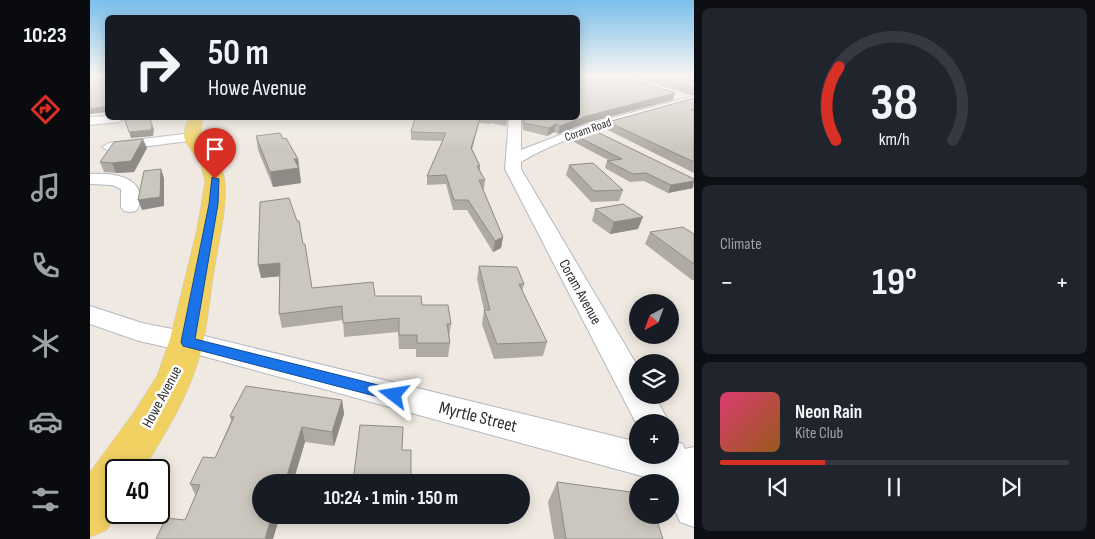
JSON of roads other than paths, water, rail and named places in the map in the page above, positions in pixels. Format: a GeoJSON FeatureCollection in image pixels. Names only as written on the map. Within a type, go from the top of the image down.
{"type":"FeatureCollection","features":[{"type":"Feature","properties":{"kind":"main road","name":"Howe Avenue"},"geometry":{"type":"LineString","coordinates":[[125,459],[175,377],[188,342],[213,204],[215,179],[210,164],[194,143],[194,127]]}},
{"type":"Feature","properties":{"kind":"main road","name":"Howe Avenue"},"geometry":{"type":"LineString","coordinates":[[90,513],[105,490]]}},
{"type":"Feature","properties":{"kind":"street","name":"Coram Road"},"geometry":{"type":"LineString","coordinates":[[514,160],[529,151],[673,100]]}},
{"type":"Feature","properties":{"kind":"street","name":"Coram Road"},"geometry":{"type":"LineString","coordinates":[[674,100],[693,104]]}},
{"type":"Feature","properties":{"kind":"street"},"geometry":{"type":"LineString","coordinates":[[90,121],[105,119]]}},
{"type":"Feature","properties":{"kind":"street","name":"Coram Avenue"},"geometry":{"type":"LineString","coordinates":[[515,120],[514,169],[522,187],[648,414]]}},
{"type":"Feature","properties":{"kind":"street"},"geometry":{"type":"LineString","coordinates":[[109,147],[194,127]]}},
{"type":"Feature","properties":{"kind":"street"},"geometry":{"type":"LineString","coordinates":[[590,128],[608,138]]}},
{"type":"Feature","properties":{"kind":"street"},"geometry":{"type":"LineString","coordinates":[[90,179],[113,180],[126,185],[130,191],[130,207]]}},
{"type":"Feature","properties":{"kind":"street","name":"Myrtle Street"},"geometry":{"type":"LineString","coordinates":[[90,315],[139,332],[188,342],[680,462]]}},
{"type":"Feature","properties":{"kind":"street"},"geometry":{"type":"LineString","coordinates":[[680,462],[694,508]]}}]}
